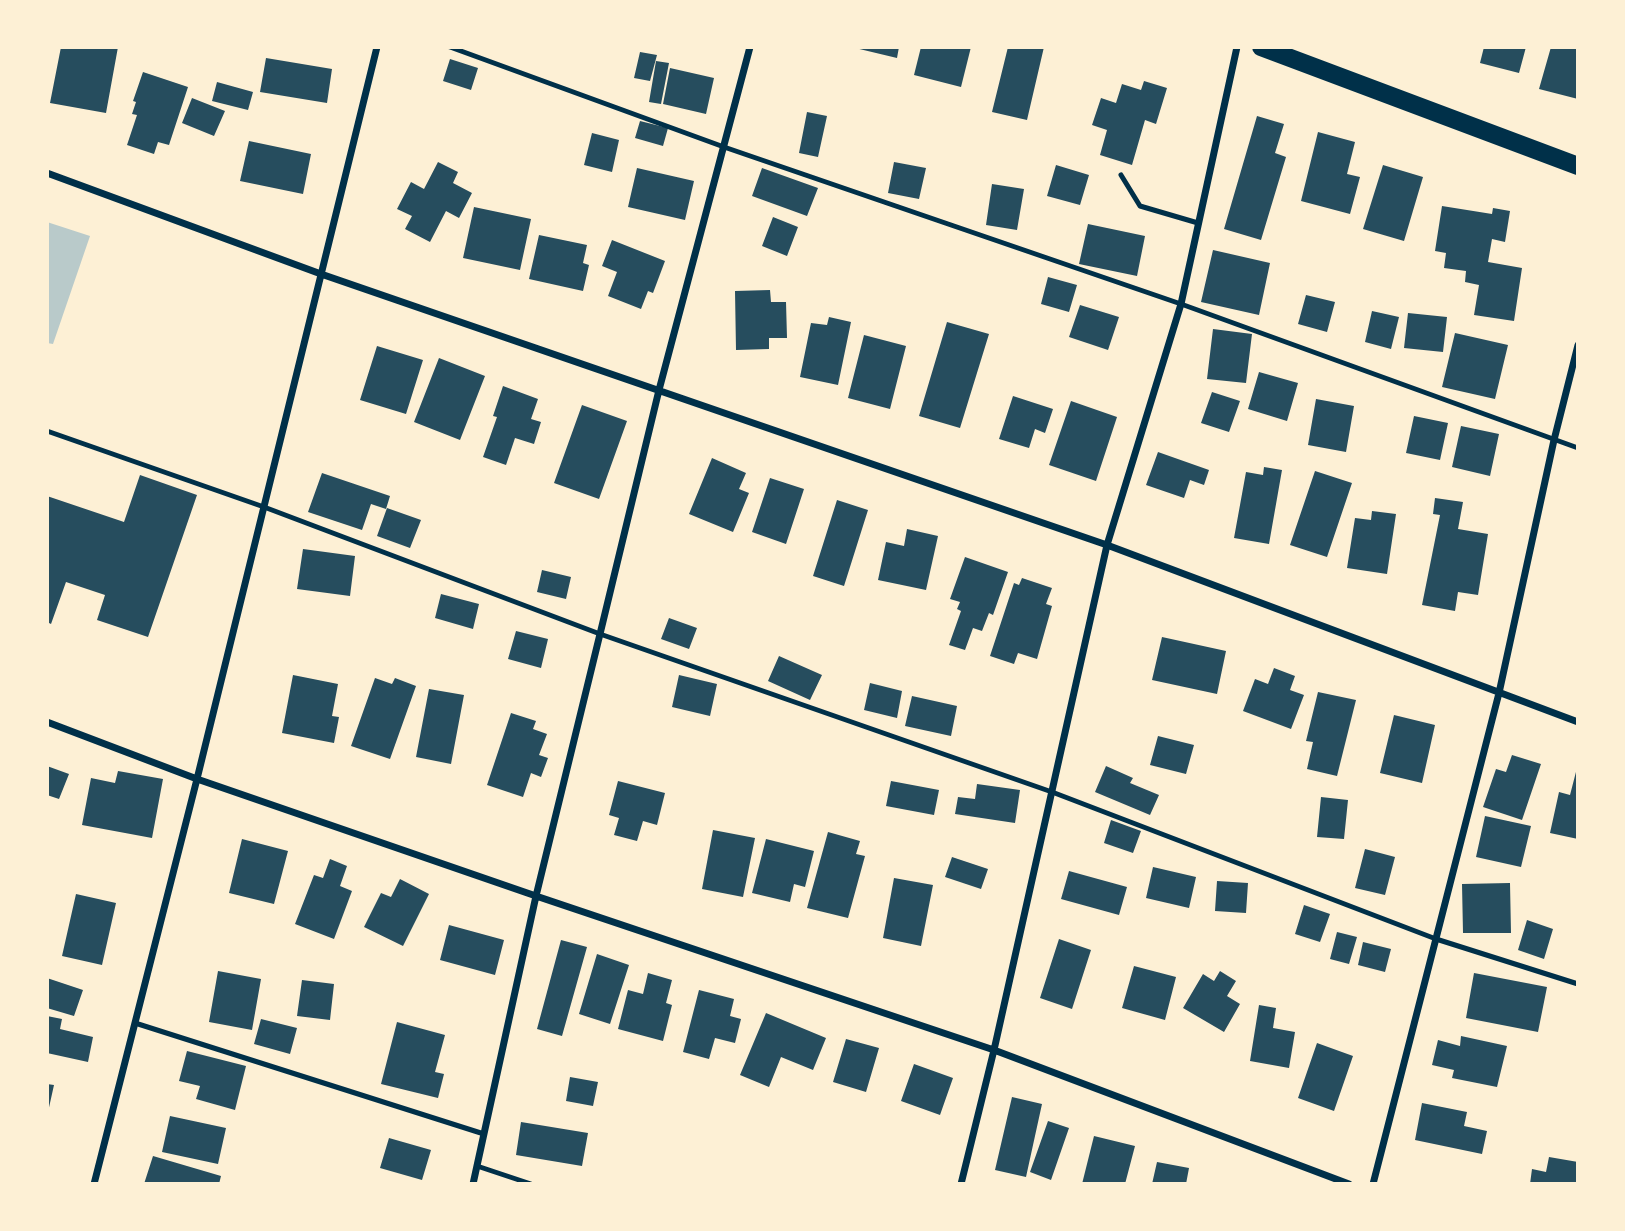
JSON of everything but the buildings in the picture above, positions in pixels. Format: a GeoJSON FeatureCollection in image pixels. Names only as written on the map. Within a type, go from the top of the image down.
{"type":"FeatureCollection","features":[{"type":"Feature","properties":{"kind":"main road"},"geometry":{"type":"LineString","coordinates":[[1261,47],[1578,166]]}},
{"type":"Feature","properties":{"kind":"street"},"geometry":{"type":"LineString","coordinates":[[94,1184],[197,779],[377,47]]}},
{"type":"Feature","properties":{"kind":"street"},"geometry":{"type":"LineString","coordinates":[[473,1184],[536,896],[659,390],[750,47]]}},
{"type":"Feature","properties":{"kind":"street"},"geometry":{"type":"LineString","coordinates":[[961,1184],[995,1050],[1107,545],[1181,304],[1237,47]]}},
{"type":"Feature","properties":{"kind":"street"},"geometry":{"type":"LineString","coordinates":[[47,173],[321,274],[1107,545],[1578,722]]}},
{"type":"Feature","properties":{"kind":"street"},"geometry":{"type":"LineString","coordinates":[[1373,1184],[1499,693],[1554,440],[1578,345]]}},
{"type":"Feature","properties":{"kind":"street"},"geometry":{"type":"LineString","coordinates":[[47,722],[197,779],[995,1050],[1349,1184]]}},
{"type":"Feature","properties":{"kind":"lane"},"geometry":{"type":"LineString","coordinates":[[450,47],[723,147],[1181,304],[1578,448]]}},
{"type":"Feature","properties":{"kind":"lane"},"geometry":{"type":"LineString","coordinates":[[1121,176],[1140,206],[1198,223]]}},
{"type":"Feature","properties":{"kind":"lane"},"geometry":{"type":"LineString","coordinates":[[47,430],[264,507],[600,634],[1052,792],[1436,939],[1578,984]]}},
{"type":"Feature","properties":{"kind":"lane"},"geometry":{"type":"LineString","coordinates":[[135,1023],[484,1134]]}},
{"type":"Feature","properties":{"kind":"lane"},"geometry":{"type":"LineString","coordinates":[[477,1166],[531,1184]]}},
{"type":"Feature","properties":{"kind":"shaded area"},"geometry":{"type":"Polygon","coordinates":[[[47,222],[90,236],[53,344],[47,343],[47,222]]]}}]}
